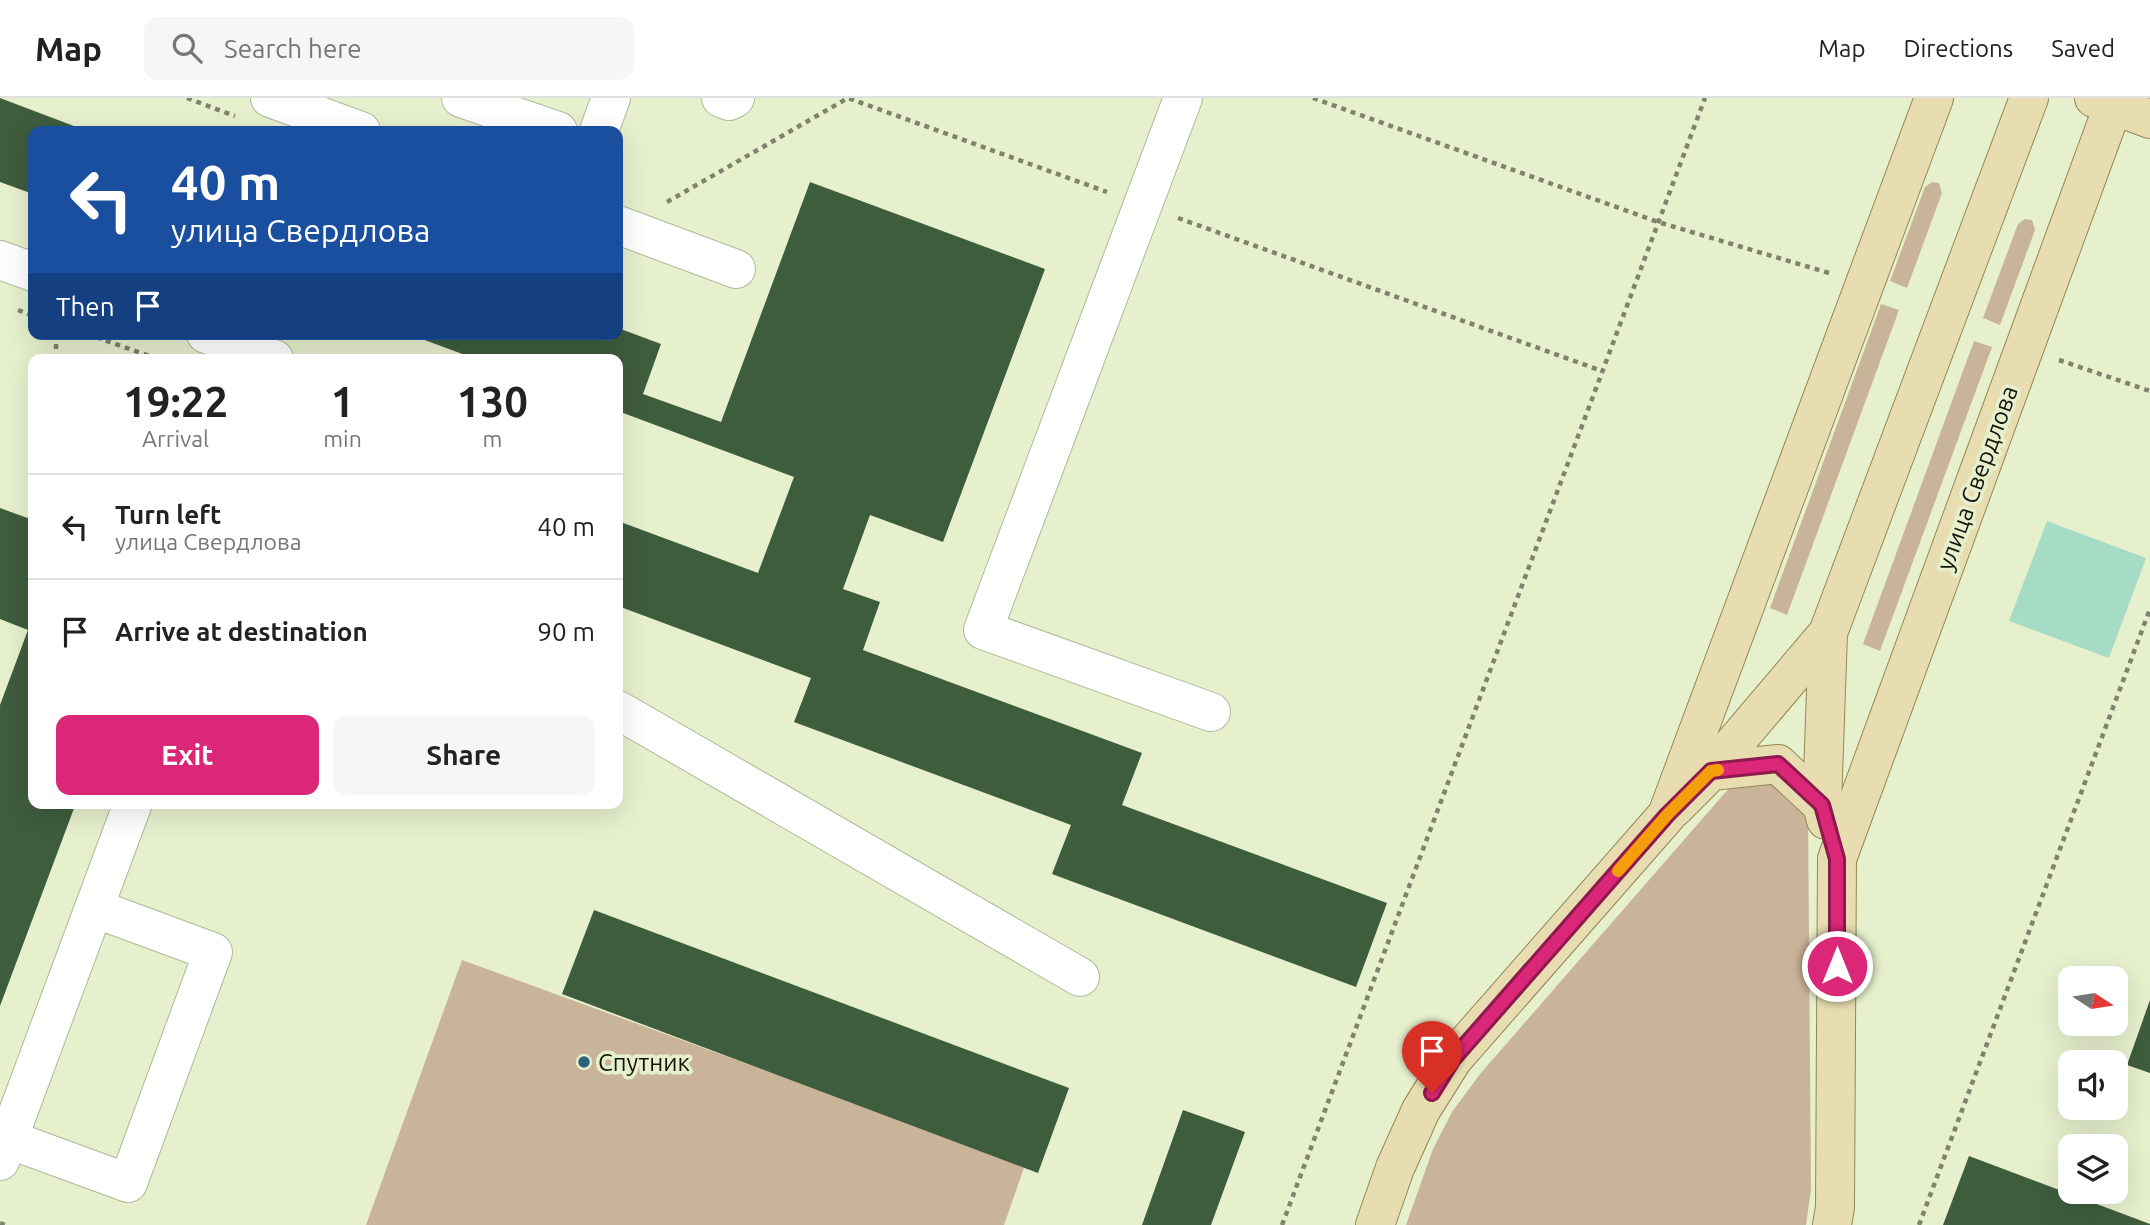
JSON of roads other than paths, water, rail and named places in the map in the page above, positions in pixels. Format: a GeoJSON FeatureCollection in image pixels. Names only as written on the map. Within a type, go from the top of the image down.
{"type":"FeatureCollection","features":[{"type":"Feature","properties":{"kind":"main road","name":"улица Свердлова"},"geometry":{"type":"LineString","coordinates":[[1667,815],[1934,98]]}},
{"type":"Feature","properties":{"kind":"main road","name":"улица Свердлова"},"geometry":{"type":"LineString","coordinates":[[1832,1225],[1835,1207],[1837,859],[1822,805],[1828,633],[2029,98]]}},
{"type":"Feature","properties":{"kind":"main road","name":"улица Свердлова"},"geometry":{"type":"LineString","coordinates":[[1837,859],[2108,100]]}},
{"type":"Feature","properties":{"kind":"main road"},"geometry":{"type":"LineString","coordinates":[[2108,100],[2150,119]]}},
{"type":"Feature","properties":{"kind":"main road","name":"улица Свердлова"},"geometry":{"type":"LineString","coordinates":[[1375,1225],[1395,1168],[1421,1110],[1453,1059],[1667,815],[1711,771],[1828,633]]}},
{"type":"Feature","properties":{"kind":"main road"},"geometry":{"type":"LineString","coordinates":[[1711,771],[1778,764],[1822,805]]}},
{"type":"Feature","properties":{"kind":"lane"},"geometry":{"type":"LineString","coordinates":[[270,98],[347,126]]}},
{"type":"Feature","properties":{"kind":"lane"},"geometry":{"type":"LineString","coordinates":[[461,98],[543,126]]}},
{"type":"Feature","properties":{"kind":"lane"},"geometry":{"type":"LineString","coordinates":[[601,126],[611,98]]}},
{"type":"Feature","properties":{"kind":"lane"},"geometry":{"type":"LineString","coordinates":[[721,98],[729,101],[735,98]]}},
{"type":"Feature","properties":{"kind":"lane"},"geometry":{"type":"LineString","coordinates":[[1183,98],[983,630],[1211,712]]}},
{"type":"Feature","properties":{"kind":"lane"},"geometry":{"type":"LineString","coordinates":[[623,227],[736,269]]}},
{"type":"Feature","properties":{"kind":"lane"},"geometry":{"type":"LineString","coordinates":[[0,260],[28,270]]}},
{"type":"Feature","properties":{"kind":"lane"},"geometry":{"type":"LineString","coordinates":[[222,340],[260,354]]}},
{"type":"Feature","properties":{"kind":"lane"},"geometry":{"type":"LineString","coordinates":[[623,713],[1080,977]]}},
{"type":"Feature","properties":{"kind":"lane"},"geometry":{"type":"LineString","coordinates":[[94,908],[213,952],[128,1183],[4,1150],[94,908],[132,809]]}},
{"type":"Feature","properties":{"kind":"place","name":"Спутник"},"geometry":{"type":"Point","coordinates":[584,1062]}}]}
